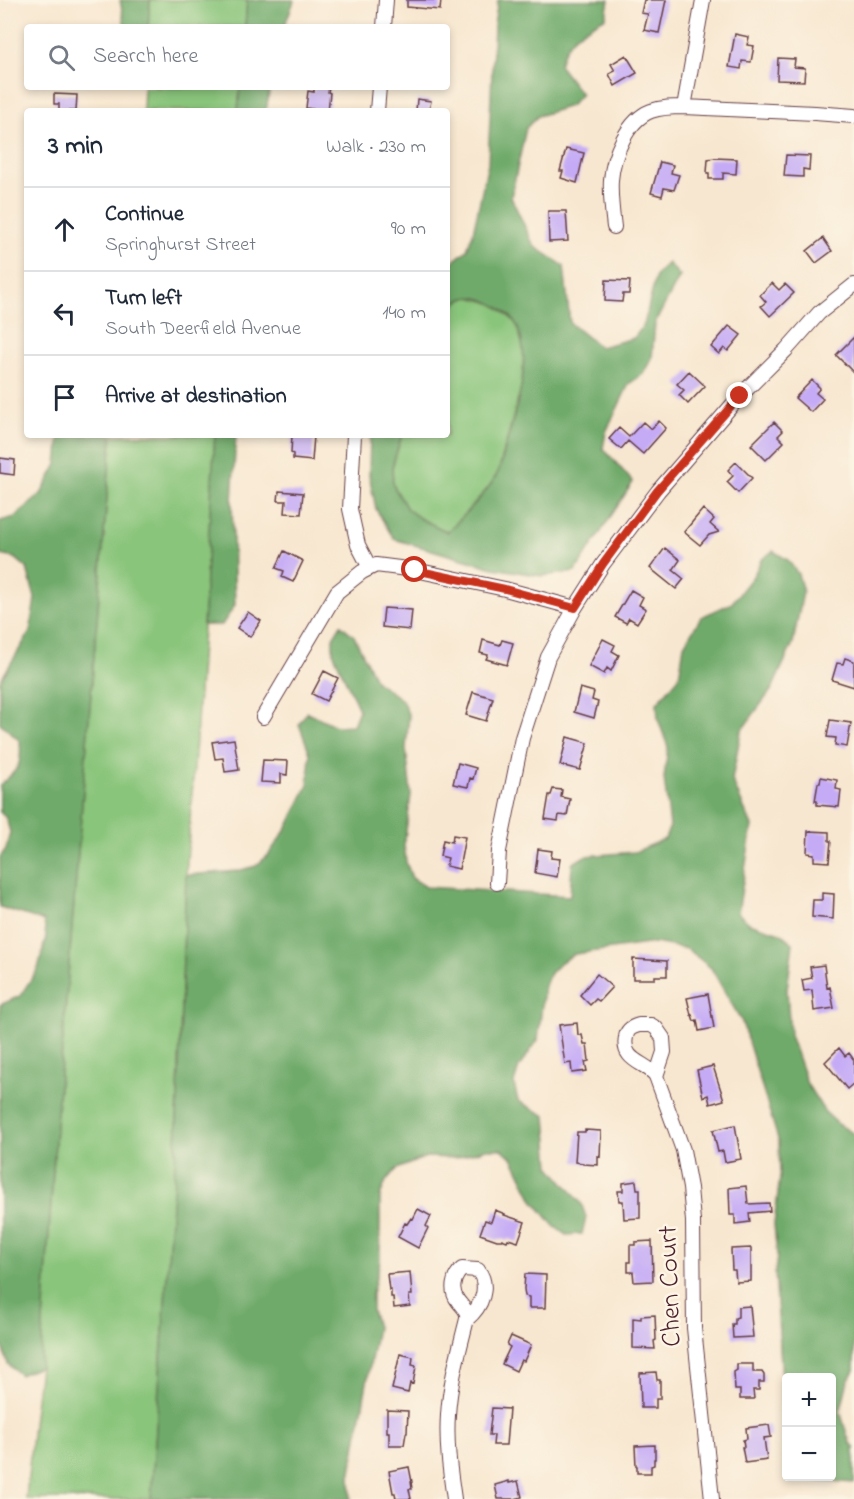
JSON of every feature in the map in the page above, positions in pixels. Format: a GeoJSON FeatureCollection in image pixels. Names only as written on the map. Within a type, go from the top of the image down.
{"type":"FeatureCollection","features":[{"type":"Feature","properties":{"kind":"street"},"geometry":{"type":"LineString","coordinates":[[384,24],[387,0]]}},
{"type":"Feature","properties":{"kind":"street"},"geometry":{"type":"LineString","coordinates":[[684,107],[703,0]]}},
{"type":"Feature","properties":{"kind":"street"},"geometry":{"type":"LineString","coordinates":[[377,108],[379,90]]}},
{"type":"Feature","properties":{"kind":"street"},"geometry":{"type":"LineString","coordinates":[[614,227],[611,179],[617,156],[627,133],[637,118],[651,111],[667,107],[684,107],[854,116]]}},
{"type":"Feature","properties":{"kind":"street"},"geometry":{"type":"LineString","coordinates":[[497,883],[499,851],[522,738],[548,657],[575,608],[603,564],[657,491],[740,396],[819,313],[854,285]]}},
{"type":"Feature","properties":{"kind":"street"},"geometry":{"type":"LineString","coordinates":[[354,438],[350,509],[358,545],[370,568]]}},
{"type":"Feature","properties":{"kind":"street"},"geometry":{"type":"LineString","coordinates":[[263,717],[337,592],[362,572],[376,565],[415,570],[505,589],[575,608]]}},
{"type":"Feature","properties":{"kind":"street","name":"Chen Court"},"geometry":{"type":"LineString","coordinates":[[656,1076],[682,1150],[690,1188],[693,1221],[694,1328],[712,1499]]}},
{"type":"Feature","properties":{"kind":"street"},"geometry":{"type":"LineString","coordinates":[[454,1499],[449,1466],[448,1416],[454,1368],[467,1319]]}},
{"type":"Feature","properties":{"kind":"green space"},"geometry":{"type":"Polygon","coordinates":[[[120,0],[150,0],[148,24],[124,24],[120,0]]]}},
{"type":"Feature","properties":{"kind":"green space"},"geometry":{"type":"Polygon","coordinates":[[[150,0],[247,0],[245,24],[148,24],[150,0]]]}},
{"type":"Feature","properties":{"kind":"green space"},"geometry":{"type":"Polygon","coordinates":[[[247,0],[294,1],[285,24],[245,24],[247,0]]]}},
{"type":"Feature","properties":{"kind":"green space"},"geometry":{"type":"Polygon","coordinates":[[[498,0],[609,0],[606,17],[576,35],[566,47],[559,65],[581,94],[570,106],[538,116],[526,128],[511,197],[534,246],[564,266],[570,323],[600,347],[634,338],[644,325],[656,275],[668,263],[680,276],[655,323],[652,358],[643,374],[629,384],[606,432],[603,448],[633,482],[575,572],[542,576],[493,568],[394,539],[376,509],[369,475],[370,438],[401,438],[392,467],[393,485],[407,509],[421,519],[448,532],[486,491],[503,459],[522,385],[524,356],[518,328],[503,310],[472,297],[459,301],[450,312],[450,262],[467,250],[488,164],[494,25],[498,0]]]}},
{"type":"Feature","properties":{"kind":"green space"},"geometry":{"type":"Polygon","coordinates":[[[144,90],[240,90],[238,108],[143,108],[144,90]]]}},
{"type":"Feature","properties":{"kind":"green space"},"geometry":{"type":"Polygon","coordinates":[[[240,90],[270,90],[266,108],[238,108],[240,90]]]}},
{"type":"Feature","properties":{"kind":"green space"},"geometry":{"type":"Polygon","coordinates":[[[470,297],[494,304],[518,327],[524,351],[522,384],[498,473],[488,488],[448,532],[421,519],[407,509],[393,485],[392,468],[401,438],[450,438],[450,312],[462,300],[470,297]]]}},
{"type":"Feature","properties":{"kind":"green space"},"geometry":{"type":"Polygon","coordinates":[[[60,438],[112,438],[57,1111],[40,1367],[20,1375],[8,1364],[0,1342],[0,1005],[20,996],[38,969],[46,937],[44,921],[0,907],[0,857],[6,849],[10,832],[6,818],[0,812],[0,785],[20,762],[20,741],[0,723],[0,681],[30,632],[35,598],[27,568],[15,558],[0,555],[0,521],[15,517],[41,494],[57,464],[60,438]]]}},
{"type":"Feature","properties":{"kind":"green space"},"geometry":{"type":"Polygon","coordinates":[[[112,438],[215,438],[186,875],[176,1150],[151,1499],[26,1499],[40,1367],[57,1111],[112,438]]]}},
{"type":"Feature","properties":{"kind":"green space"},"geometry":{"type":"Polygon","coordinates":[[[215,438],[236,438],[232,502],[235,605],[222,625],[203,625],[215,438]]]}},
{"type":"Feature","properties":{"kind":"green space"},"geometry":{"type":"Polygon","coordinates":[[[773,551],[788,560],[798,574],[803,592],[793,643],[772,689],[741,731],[732,780],[752,826],[738,913],[749,923],[780,933],[793,943],[787,990],[790,1035],[807,1084],[824,1111],[854,1134],[854,1370],[848,1381],[840,1412],[850,1443],[854,1447],[854,1483],[826,1481],[836,1481],[836,1373],[782,1373],[782,1379],[774,1224],[780,1177],[779,1142],[742,1022],[711,968],[687,949],[655,943],[575,954],[561,962],[550,973],[544,988],[538,1040],[519,1067],[514,1083],[518,1101],[546,1116],[550,1166],[581,1203],[586,1217],[582,1234],[566,1235],[554,1226],[533,1200],[513,1159],[502,1149],[486,1149],[456,1158],[426,1157],[397,1169],[386,1181],[380,1196],[380,1262],[372,1294],[372,1310],[377,1327],[350,1477],[351,1499],[151,1499],[176,1150],[186,875],[237,871],[256,866],[269,854],[287,828],[308,785],[310,754],[299,724],[307,712],[336,726],[353,725],[359,710],[333,652],[333,638],[341,625],[354,636],[376,681],[402,700],[409,716],[406,748],[411,795],[404,845],[406,862],[412,878],[426,887],[570,896],[572,864],[585,856],[635,852],[665,839],[670,826],[664,778],[668,747],[658,719],[657,703],[679,677],[684,645],[701,617],[732,603],[754,575],[761,560],[773,551]]]}},
{"type":"Feature","properties":{"kind":"building"},"geometry":{"type":"Polygon","coordinates":[[[407,0],[441,0],[440,10],[407,7],[407,0]]]}},
{"type":"Feature","properties":{"kind":"building"},"geometry":{"type":"Polygon","coordinates":[[[644,0],[666,0],[659,33],[644,30],[648,14],[641,13],[644,0]]]}},
{"type":"Feature","properties":{"kind":"building"},"geometry":{"type":"Polygon","coordinates":[[[735,34],[749,37],[747,45],[754,46],[751,62],[742,61],[741,69],[729,67],[735,34]]]}},
{"type":"Feature","properties":{"kind":"building"},"geometry":{"type":"Polygon","coordinates":[[[626,55],[637,73],[615,86],[609,74],[615,71],[611,64],[626,55]]]}},
{"type":"Feature","properties":{"kind":"building"},"geometry":{"type":"Polygon","coordinates":[[[778,58],[795,59],[794,67],[805,68],[804,81],[777,80],[778,58]]]}},
{"type":"Feature","properties":{"kind":"building"},"geometry":{"type":"Polygon","coordinates":[[[314,90],[328,90],[328,108],[306,108],[308,91],[314,92],[314,90]]]}},
{"type":"Feature","properties":{"kind":"building"},"geometry":{"type":"Polygon","coordinates":[[[54,94],[77,95],[76,108],[59,108],[59,104],[54,104],[54,94]]]}},
{"type":"Feature","properties":{"kind":"building"},"geometry":{"type":"Polygon","coordinates":[[[417,99],[431,101],[430,108],[416,108],[417,99]]]}},
{"type":"Feature","properties":{"kind":"building"},"geometry":{"type":"Polygon","coordinates":[[[566,149],[584,153],[577,183],[561,178],[563,171],[560,171],[566,149]]]}},
{"type":"Feature","properties":{"kind":"building"},"geometry":{"type":"Polygon","coordinates":[[[786,155],[810,156],[809,170],[803,169],[803,177],[784,176],[786,155]]]}},
{"type":"Feature","properties":{"kind":"building"},"geometry":{"type":"Polygon","coordinates":[[[708,159],[737,159],[736,174],[723,173],[723,179],[709,179],[708,159]]]}},
{"type":"Feature","properties":{"kind":"building"},"geometry":{"type":"Polygon","coordinates":[[[660,162],[673,165],[671,173],[679,175],[674,190],[664,188],[662,196],[651,193],[660,162]]]}},
{"type":"Feature","properties":{"kind":"building"},"geometry":{"type":"Polygon","coordinates":[[[548,211],[566,211],[568,241],[549,242],[548,211]]]}},
{"type":"Feature","properties":{"kind":"building"},"geometry":{"type":"Polygon","coordinates":[[[823,238],[832,251],[816,263],[807,251],[823,238]]]}},
{"type":"Feature","properties":{"kind":"building"},"geometry":{"type":"Polygon","coordinates":[[[606,280],[630,281],[629,294],[623,294],[622,302],[605,301],[606,280]]]}},
{"type":"Feature","properties":{"kind":"building"},"geometry":{"type":"Polygon","coordinates":[[[772,283],[779,290],[785,284],[794,293],[770,316],[761,306],[766,302],[760,295],[772,283]]]}},
{"type":"Feature","properties":{"kind":"building"},"geometry":{"type":"Polygon","coordinates":[[[729,326],[741,335],[728,351],[724,348],[719,354],[711,347],[729,326]]]}},
{"type":"Feature","properties":{"kind":"building"},"geometry":{"type":"Polygon","coordinates":[[[854,337],[854,373],[836,355],[854,337]]]}},
{"type":"Feature","properties":{"kind":"building"},"geometry":{"type":"Polygon","coordinates":[[[689,371],[705,386],[688,404],[679,395],[684,390],[677,384],[689,371]]]}},
{"type":"Feature","properties":{"kind":"building"},"geometry":{"type":"Polygon","coordinates":[[[812,380],[820,388],[816,393],[823,399],[811,412],[795,398],[812,380]]]}},
{"type":"Feature","properties":{"kind":"building"},"geometry":{"type":"Polygon","coordinates":[[[659,421],[666,428],[643,454],[628,441],[621,449],[609,439],[619,428],[629,437],[643,422],[651,429],[659,421]]]}},
{"type":"Feature","properties":{"kind":"building"},"geometry":{"type":"Polygon","coordinates":[[[774,422],[783,431],[778,436],[784,442],[766,460],[751,445],[774,422]]]}},
{"type":"Feature","properties":{"kind":"building"},"geometry":{"type":"Polygon","coordinates":[[[292,438],[314,438],[312,461],[293,459],[292,438]]]}},
{"type":"Feature","properties":{"kind":"building"},"geometry":{"type":"Polygon","coordinates":[[[0,458],[15,460],[14,475],[0,473],[0,458]]]}},
{"type":"Feature","properties":{"kind":"building"},"geometry":{"type":"Polygon","coordinates":[[[736,462],[752,478],[738,493],[727,482],[733,476],[728,470],[736,462]]]}},
{"type":"Feature","properties":{"kind":"building"},"geometry":{"type":"Polygon","coordinates":[[[279,491],[303,493],[301,514],[285,513],[286,501],[278,501],[279,491]]]}},
{"type":"Feature","properties":{"kind":"building"},"geometry":{"type":"Polygon","coordinates":[[[703,509],[714,519],[710,524],[719,532],[709,535],[700,545],[684,532],[703,509]]]}},
{"type":"Feature","properties":{"kind":"building"},"geometry":{"type":"Polygon","coordinates":[[[665,548],[680,560],[673,570],[684,579],[676,589],[650,568],[665,548]]]}},
{"type":"Feature","properties":{"kind":"building"},"geometry":{"type":"Polygon","coordinates":[[[284,551],[303,561],[293,582],[282,577],[284,571],[276,568],[284,551]]]}},
{"type":"Feature","properties":{"kind":"building"},"geometry":{"type":"Polygon","coordinates":[[[631,590],[643,597],[639,605],[646,609],[637,623],[629,618],[626,623],[615,617],[631,590]]]}},
{"type":"Feature","properties":{"kind":"building"},"geometry":{"type":"Polygon","coordinates":[[[384,608],[412,610],[410,630],[382,627],[384,608]]]}},
{"type":"Feature","properties":{"kind":"building"},"geometry":{"type":"Polygon","coordinates":[[[248,612],[261,621],[250,637],[237,628],[248,612]]]}},
{"type":"Feature","properties":{"kind":"building"},"geometry":{"type":"Polygon","coordinates":[[[603,639],[615,645],[612,651],[619,655],[611,671],[607,668],[604,674],[589,666],[603,639]]]}},
{"type":"Feature","properties":{"kind":"building"},"geometry":{"type":"Polygon","coordinates":[[[483,640],[500,645],[502,640],[513,643],[507,665],[486,659],[488,655],[480,653],[483,640]]]}},
{"type":"Feature","properties":{"kind":"building"},"geometry":{"type":"Polygon","coordinates":[[[845,658],[854,661],[854,687],[832,680],[837,663],[843,664],[845,658]]]}},
{"type":"Feature","properties":{"kind":"building"},"geometry":{"type":"Polygon","coordinates":[[[324,671],[338,678],[326,701],[312,694],[324,671]]]}},
{"type":"Feature","properties":{"kind":"building"},"geometry":{"type":"Polygon","coordinates":[[[580,688],[594,692],[592,700],[598,702],[594,718],[574,712],[580,688]]]}},
{"type":"Feature","properties":{"kind":"building"},"geometry":{"type":"Polygon","coordinates":[[[473,692],[493,698],[486,721],[466,715],[473,692]]]}},
{"type":"Feature","properties":{"kind":"building"},"geometry":{"type":"Polygon","coordinates":[[[830,720],[851,723],[847,747],[835,745],[836,738],[827,737],[830,720]]]}},
{"type":"Feature","properties":{"kind":"building"},"geometry":{"type":"Polygon","coordinates":[[[567,737],[588,743],[580,770],[560,765],[567,737]]]}},
{"type":"Feature","properties":{"kind":"building"},"geometry":{"type":"Polygon","coordinates":[[[234,739],[239,770],[225,772],[223,758],[215,759],[212,742],[234,739]]]}},
{"type":"Feature","properties":{"kind":"building"},"geometry":{"type":"Polygon","coordinates":[[[263,760],[288,761],[287,775],[281,774],[281,783],[261,782],[263,760]]]}},
{"type":"Feature","properties":{"kind":"building"},"geometry":{"type":"Polygon","coordinates":[[[458,763],[476,768],[468,787],[453,784],[458,763]]]}},
{"type":"Feature","properties":{"kind":"building"},"geometry":{"type":"Polygon","coordinates":[[[821,777],[837,780],[836,789],[841,790],[839,807],[817,805],[815,801],[821,777]]]}},
{"type":"Feature","properties":{"kind":"building"},"geometry":{"type":"Polygon","coordinates":[[[553,789],[562,790],[561,797],[570,799],[567,816],[559,815],[558,821],[545,819],[549,795],[553,789]]]}},
{"type":"Feature","properties":{"kind":"building"},"geometry":{"type":"Polygon","coordinates":[[[808,831],[829,832],[829,841],[831,841],[829,862],[814,861],[814,854],[807,853],[808,831]]]}},
{"type":"Feature","properties":{"kind":"building"},"geometry":{"type":"Polygon","coordinates":[[[453,835],[465,837],[459,869],[446,866],[448,858],[440,856],[443,840],[452,842],[453,835]]]}},
{"type":"Feature","properties":{"kind":"building"},"geometry":{"type":"Polygon","coordinates":[[[538,849],[552,851],[551,858],[560,859],[557,877],[535,873],[538,849]]]}},
{"type":"Feature","properties":{"kind":"building"},"geometry":{"type":"Polygon","coordinates":[[[822,893],[834,894],[833,919],[812,917],[813,900],[822,900],[822,893]]]}},
{"type":"Feature","properties":{"kind":"building"},"geometry":{"type":"Polygon","coordinates":[[[633,959],[667,961],[667,976],[655,976],[655,979],[633,979],[633,959]]]}},
{"type":"Feature","properties":{"kind":"building"},"geometry":{"type":"Polygon","coordinates":[[[824,965],[827,988],[830,987],[834,1008],[814,1011],[812,990],[804,991],[802,980],[812,978],[810,967],[824,965]]]}},
{"type":"Feature","properties":{"kind":"building"},"geometry":{"type":"Polygon","coordinates":[[[597,974],[612,987],[599,1001],[596,999],[590,1005],[580,995],[597,974]]]}},
{"type":"Feature","properties":{"kind":"building"},"geometry":{"type":"Polygon","coordinates":[[[708,994],[714,1028],[699,1031],[697,1020],[694,1021],[691,1015],[687,998],[708,994]]]}},
{"type":"Feature","properties":{"kind":"building"},"geometry":{"type":"Polygon","coordinates":[[[577,1023],[578,1035],[582,1035],[584,1044],[587,1044],[589,1061],[585,1062],[587,1071],[572,1073],[571,1063],[565,1064],[559,1025],[577,1023]]]}},
{"type":"Feature","properties":{"kind":"building"},"geometry":{"type":"Polygon","coordinates":[[[839,1048],[845,1056],[849,1053],[854,1060],[854,1083],[847,1089],[825,1062],[839,1048]]]}},
{"type":"Feature","properties":{"kind":"building"},"geometry":{"type":"Polygon","coordinates":[[[713,1066],[724,1100],[710,1104],[708,1095],[703,1097],[697,1070],[713,1066]]]}},
{"type":"Feature","properties":{"kind":"building"},"geometry":{"type":"Polygon","coordinates":[[[735,1125],[741,1159],[725,1162],[723,1151],[718,1152],[713,1130],[735,1125]]]}},
{"type":"Feature","properties":{"kind":"building"},"geometry":{"type":"Polygon","coordinates":[[[585,1130],[601,1131],[598,1165],[575,1162],[577,1132],[585,1132],[585,1130]]]}},
{"type":"Feature","properties":{"kind":"building"},"geometry":{"type":"Polygon","coordinates":[[[636,1181],[637,1189],[640,1189],[640,1218],[624,1219],[623,1201],[619,1201],[618,1191],[623,1191],[623,1183],[636,1181]]]}},
{"type":"Feature","properties":{"kind":"building"},"geometry":{"type":"Polygon","coordinates":[[[746,1186],[748,1204],[769,1203],[770,1211],[749,1213],[750,1222],[735,1224],[735,1215],[730,1215],[729,1188],[746,1186]]]}},
{"type":"Feature","properties":{"kind":"building"},"geometry":{"type":"Polygon","coordinates":[[[418,1209],[431,1216],[418,1248],[398,1237],[405,1223],[413,1219],[418,1209]]]}},
{"type":"Feature","properties":{"kind":"building"},"geometry":{"type":"Polygon","coordinates":[[[495,1210],[525,1222],[518,1242],[508,1239],[507,1241],[497,1240],[480,1234],[485,1220],[491,1222],[495,1210]]]}},
{"type":"Feature","properties":{"kind":"building"},"geometry":{"type":"Polygon","coordinates":[[[652,1241],[653,1281],[634,1282],[633,1272],[628,1272],[630,1245],[635,1245],[635,1242],[652,1241]]]}},
{"type":"Feature","properties":{"kind":"building"},"geometry":{"type":"Polygon","coordinates":[[[751,1248],[751,1281],[736,1282],[735,1270],[732,1270],[731,1249],[751,1248]]]}},
{"type":"Feature","properties":{"kind":"building"},"geometry":{"type":"Polygon","coordinates":[[[410,1272],[412,1295],[409,1295],[410,1306],[394,1308],[387,1274],[410,1272]]]}},
{"type":"Feature","properties":{"kind":"building"},"geometry":{"type":"Polygon","coordinates":[[[525,1274],[546,1275],[545,1308],[529,1308],[529,1297],[525,1296],[524,1289],[525,1274]]]}},
{"type":"Feature","properties":{"kind":"building"},"geometry":{"type":"Polygon","coordinates":[[[750,1306],[753,1337],[733,1338],[732,1324],[735,1324],[735,1318],[738,1317],[738,1307],[750,1306]]]}},
{"type":"Feature","properties":{"kind":"building"},"geometry":{"type":"Polygon","coordinates":[[[655,1315],[655,1349],[633,1348],[633,1318],[641,1319],[641,1316],[655,1315]]]}},
{"type":"Feature","properties":{"kind":"building"},"geometry":{"type":"Polygon","coordinates":[[[511,1336],[531,1345],[524,1361],[521,1360],[516,1371],[502,1364],[510,1347],[507,1345],[511,1336]]]}},
{"type":"Feature","properties":{"kind":"building"},"geometry":{"type":"Polygon","coordinates":[[[400,1354],[413,1357],[412,1365],[416,1366],[413,1384],[410,1383],[408,1393],[392,1389],[400,1354]]]}},
{"type":"Feature","properties":{"kind":"building"},"geometry":{"type":"Polygon","coordinates":[[[737,1364],[753,1364],[753,1372],[762,1372],[764,1375],[764,1382],[759,1382],[759,1390],[753,1390],[754,1399],[740,1399],[740,1390],[735,1390],[734,1372],[737,1370],[737,1364]]]}},
{"type":"Feature","properties":{"kind":"building"},"geometry":{"type":"Polygon","coordinates":[[[656,1372],[657,1380],[660,1380],[660,1399],[656,1399],[656,1408],[641,1408],[640,1373],[656,1372]]]}},
{"type":"Feature","properties":{"kind":"building"},"geometry":{"type":"Polygon","coordinates":[[[492,1408],[509,1409],[506,1445],[493,1445],[494,1435],[489,1435],[492,1408]]]}},
{"type":"Feature","properties":{"kind":"building"},"geometry":{"type":"Polygon","coordinates":[[[387,1410],[408,1411],[404,1445],[389,1445],[387,1410]]]}},
{"type":"Feature","properties":{"kind":"building"},"geometry":{"type":"Polygon","coordinates":[[[769,1425],[771,1437],[764,1438],[767,1460],[745,1463],[742,1447],[744,1447],[743,1440],[747,1439],[746,1428],[769,1425]]]}},
{"type":"Feature","properties":{"kind":"building"},"geometry":{"type":"Polygon","coordinates":[[[655,1445],[655,1459],[654,1465],[651,1466],[651,1473],[637,1473],[635,1446],[655,1445]]]}},
{"type":"Feature","properties":{"kind":"building"},"geometry":{"type":"Polygon","coordinates":[[[409,1467],[412,1482],[412,1489],[409,1489],[411,1499],[396,1499],[389,1471],[409,1467]]]}},
{"type":"Feature","properties":{"kind":"building"},"geometry":{"type":"Polygon","coordinates":[[[509,1481],[509,1483],[518,1481],[522,1497],[498,1499],[495,1485],[509,1481]]]}},
{"type":"Feature","properties":{"kind":"route"},"geometry":{"type":"LineString","coordinates":[[415,570],[505,589],[575,608],[603,564],[657,491],[740,396]]}}]}
